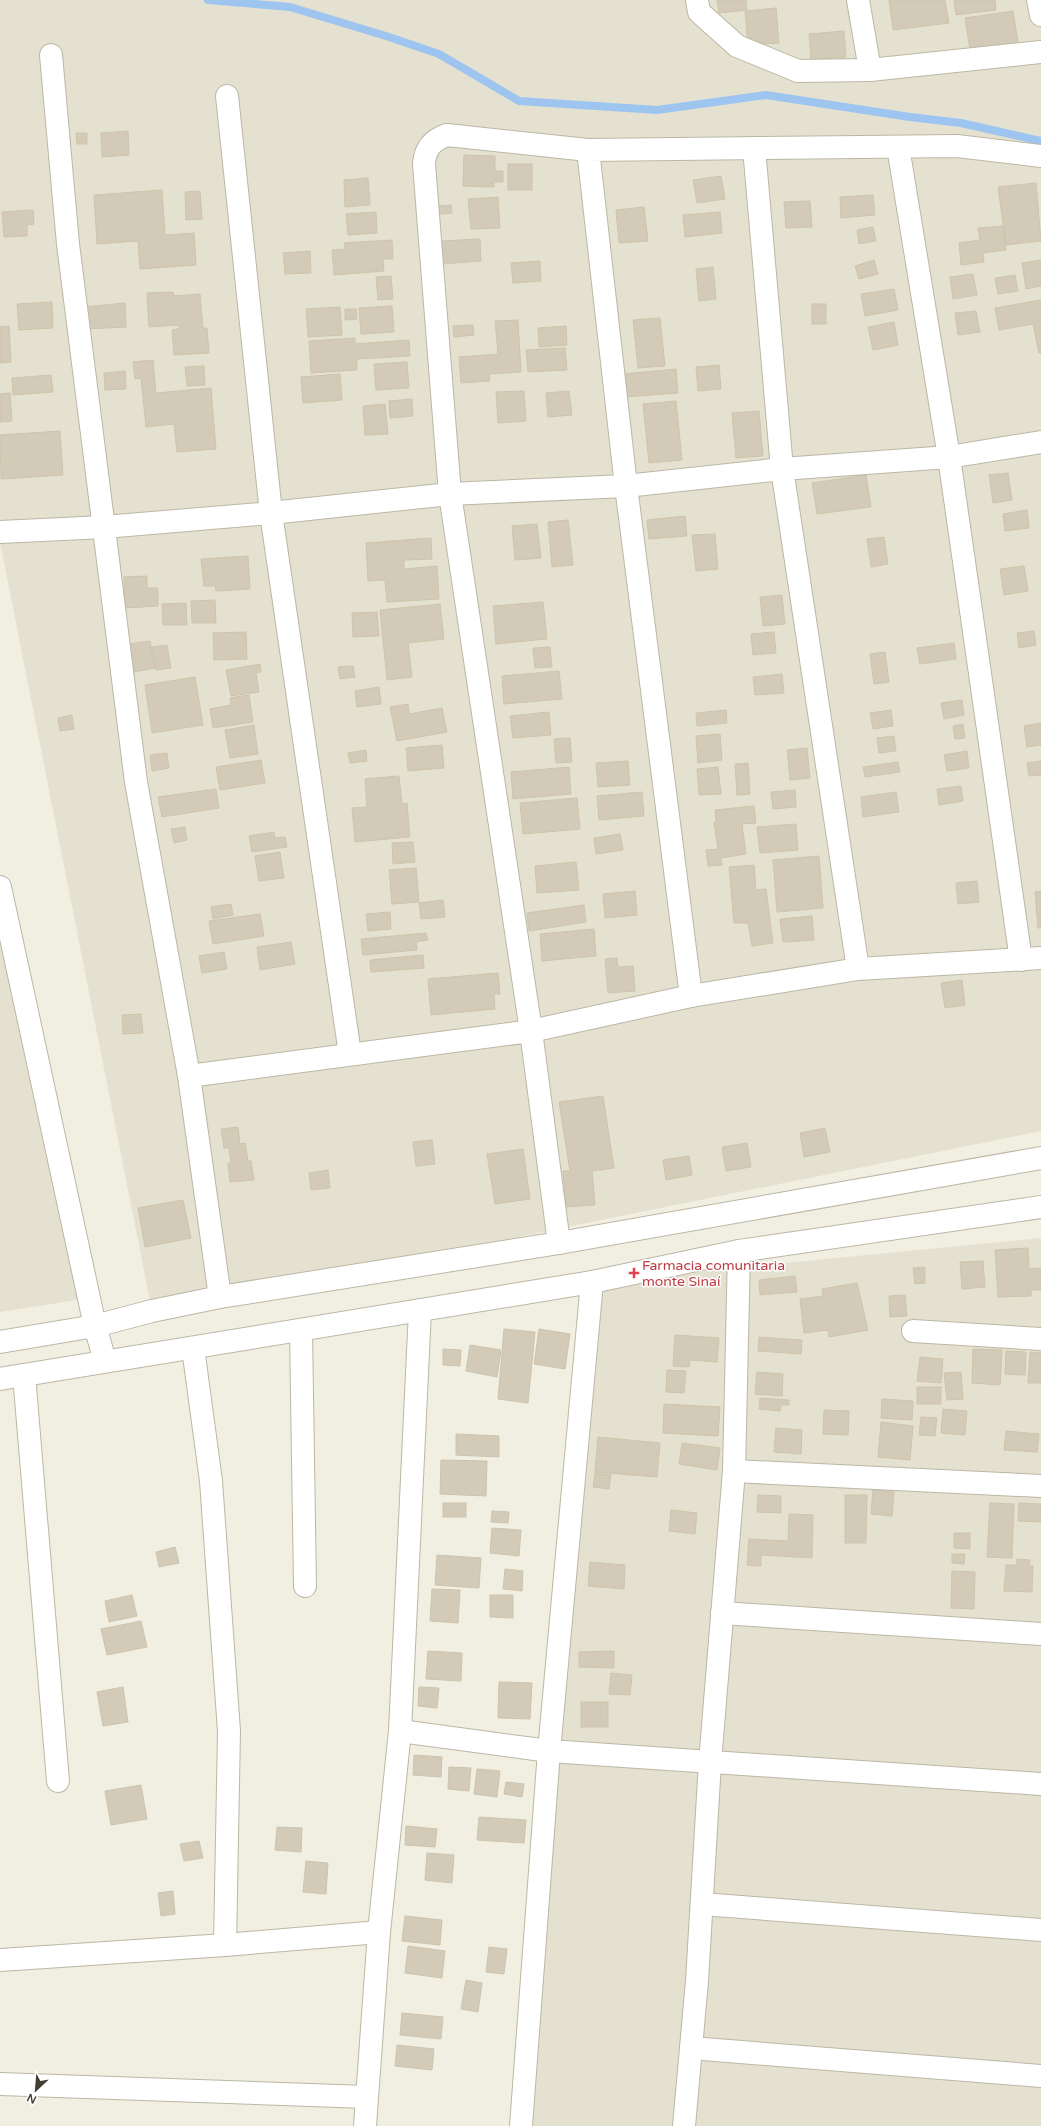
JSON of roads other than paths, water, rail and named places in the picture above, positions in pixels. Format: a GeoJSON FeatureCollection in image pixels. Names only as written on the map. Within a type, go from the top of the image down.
{"type":"FeatureCollection","features":[{"type":"Feature","properties":{"kind":"street"},"geometry":{"type":"LineString","coordinates":[[697,0],[699,12],[737,46],[798,71],[870,70],[1041,52]]}},
{"type":"Feature","properties":{"kind":"street"},"geometry":{"type":"LineString","coordinates":[[858,0],[870,70]]}},
{"type":"Feature","properties":{"kind":"street"},"geometry":{"type":"LineString","coordinates":[[1038,0],[1041,15]]}},
{"type":"Feature","properties":{"kind":"street"},"geometry":{"type":"LineString","coordinates":[[51,55],[68,244],[136,782],[189,1076],[220,1297]]}},
{"type":"Feature","properties":{"kind":"street"},"geometry":{"type":"LineString","coordinates":[[227,96],[271,513],[350,1054]]}},
{"type":"Feature","properties":{"kind":"street"},"geometry":{"type":"LineString","coordinates":[[558,1243],[531,1031],[450,494],[424,164],[426,150],[432,142],[447,135],[588,150],[957,146],[1041,156]]}},
{"type":"Feature","properties":{"kind":"street"},"geometry":{"type":"LineString","coordinates":[[189,1076],[531,1031],[691,996],[858,969],[1031,959],[898,147]]}},
{"type":"Feature","properties":{"kind":"street"},"geometry":{"type":"LineString","coordinates":[[754,148],[782,469],[858,969]]}},
{"type":"Feature","properties":{"kind":"street"},"geometry":{"type":"LineString","coordinates":[[588,150],[626,486],[691,996]]}},
{"type":"Feature","properties":{"kind":"street"},"geometry":{"type":"LineString","coordinates":[[0,532],[104,527],[271,513],[450,494],[626,486],[782,469],[949,457],[1041,442]]}},
{"type":"Feature","properties":{"kind":"street"},"geometry":{"type":"LineString","coordinates":[[0,887],[95,1326],[105,1361]]}},
{"type":"Feature","properties":{"kind":"street"},"geometry":{"type":"LineString","coordinates":[[5,1335],[95,1326],[152,1311],[220,1297],[558,1243],[1041,1158]]}},
{"type":"Feature","properties":{"kind":"street"},"geometry":{"type":"LineString","coordinates":[[0,1379],[592,1282],[739,1251],[1041,1207]]}},
{"type":"Feature","properties":{"kind":"street"},"geometry":{"type":"LineString","coordinates":[[684,2126],[702,1904],[710,1762],[734,1471],[739,1251]]}},
{"type":"Feature","properties":{"kind":"street"},"geometry":{"type":"LineString","coordinates":[[520,2126],[549,1751],[592,1282]]}},
{"type":"Feature","properties":{"kind":"street"},"geometry":{"type":"LineString","coordinates":[[365,2126],[379,1932],[400,1731],[420,1310]]}},
{"type":"Feature","properties":{"kind":"street"},"geometry":{"type":"LineString","coordinates":[[301,1330],[305,1586]]}},
{"type":"Feature","properties":{"kind":"street"},"geometry":{"type":"LineString","coordinates":[[913,1331],[1041,1338]]}},
{"type":"Feature","properties":{"kind":"street"},"geometry":{"type":"LineString","coordinates":[[193,1348],[211,1481],[229,1730],[225,1945]]}},
{"type":"Feature","properties":{"kind":"street"},"geometry":{"type":"LineString","coordinates":[[24,1375],[58,1781]]}},
{"type":"Feature","properties":{"kind":"street"},"geometry":{"type":"LineString","coordinates":[[734,1471],[1041,1486]]}},
{"type":"Feature","properties":{"kind":"street"},"geometry":{"type":"LineString","coordinates":[[722,1613],[1041,1634]]}},
{"type":"Feature","properties":{"kind":"street"},"geometry":{"type":"LineString","coordinates":[[400,1731],[549,1751],[1041,1784]]}},
{"type":"Feature","properties":{"kind":"street"},"geometry":{"type":"LineString","coordinates":[[702,1904],[1041,1930]]}},
{"type":"Feature","properties":{"kind":"street"},"geometry":{"type":"LineString","coordinates":[[0,1960],[225,1945],[379,1932]]}},
{"type":"Feature","properties":{"kind":"street"},"geometry":{"type":"LineString","coordinates":[[691,2048],[1041,2076]]}},
{"type":"Feature","properties":{"kind":"street"},"geometry":{"type":"LineString","coordinates":[[0,2084],[367,2097]]}},
{"type":"Feature","properties":{"kind":"waterway"},"geometry":{"type":"LineString","coordinates":[[208,0],[290,7],[386,36],[439,54],[519,101],[657,110],[766,95],[910,117],[961,123],[1041,141]]}},
{"type":"Feature","properties":{"kind":"place","name":"Farmacia comunitaria monte Sinaí"},"geometry":{"type":"Point","coordinates":[634,1273]}}]}
